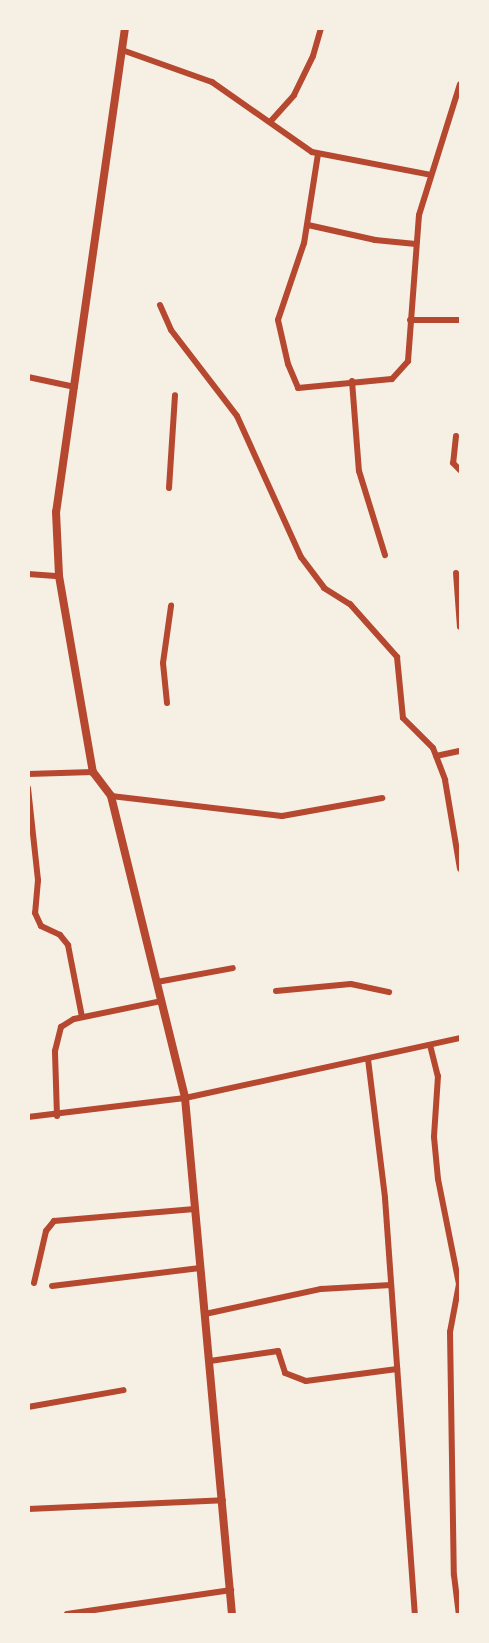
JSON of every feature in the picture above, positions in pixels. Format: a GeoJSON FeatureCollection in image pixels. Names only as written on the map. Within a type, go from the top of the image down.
{"type":"FeatureCollection","features":[{"type":"Feature","properties":{"kind":"street"},"geometry":{"type":"LineString","coordinates":[[125,28],[56,513],[59,576],[93,772],[111,796],[185,1098],[232,1614]]}},
{"type":"Feature","properties":{"kind":"street"},"geometry":{"type":"LineString","coordinates":[[270,122],[294,95],[313,56],[321,28]]}},
{"type":"Feature","properties":{"kind":"street"},"geometry":{"type":"LineString","coordinates":[[122,50],[196,74],[270,122],[303,148],[318,154],[431,175]]}},
{"type":"Feature","properties":{"kind":"street"},"geometry":{"type":"LineString","coordinates":[[318,154],[308,225],[283,296],[278,328],[298,388],[352,381],[381,381],[401,374],[408,361],[419,215],[460,84]]}},
{"type":"Feature","properties":{"kind":"street"},"geometry":{"type":"LineString","coordinates":[[308,225],[365,239],[416,244]]}},
{"type":"Feature","properties":{"kind":"street"},"geometry":{"type":"LineString","coordinates":[[160,305],[171,330],[237,416],[301,556],[324,588],[350,604],[397,657],[403,718],[436,756],[445,780],[460,868]]}},
{"type":"Feature","properties":{"kind":"street"},"geometry":{"type":"LineString","coordinates":[[410,320],[460,320]]}},
{"type":"Feature","properties":{"kind":"street"},"geometry":{"type":"LineString","coordinates":[[28,377],[75,387]]}},
{"type":"Feature","properties":{"kind":"street"},"geometry":{"type":"LineString","coordinates":[[352,381],[358,471],[385,555]]}},
{"type":"Feature","properties":{"kind":"street"},"geometry":{"type":"LineString","coordinates":[[169,488],[175,395]]}},
{"type":"Feature","properties":{"kind":"street"},"geometry":{"type":"LineString","coordinates":[[456,436],[453,463],[460,470]]}},
{"type":"Feature","properties":{"kind":"street"},"geometry":{"type":"LineString","coordinates":[[456,573],[460,627]]}},
{"type":"Feature","properties":{"kind":"street"},"geometry":{"type":"LineString","coordinates":[[28,574],[59,576]]}},
{"type":"Feature","properties":{"kind":"street"},"geometry":{"type":"LineString","coordinates":[[167,703],[163,663],[171,606]]}},
{"type":"Feature","properties":{"kind":"street"},"geometry":{"type":"LineString","coordinates":[[436,756],[460,751]]}},
{"type":"Feature","properties":{"kind":"street"},"geometry":{"type":"LineString","coordinates":[[28,774],[93,772]]}},
{"type":"Feature","properties":{"kind":"street"},"geometry":{"type":"LineString","coordinates":[[28,788],[38,880],[35,913],[41,926],[60,935],[68,945],[82,1017]]}},
{"type":"Feature","properties":{"kind":"street"},"geometry":{"type":"LineString","coordinates":[[111,796],[282,816],[382,798]]}},
{"type":"Feature","properties":{"kind":"street"},"geometry":{"type":"LineString","coordinates":[[157,982],[233,968]]}},
{"type":"Feature","properties":{"kind":"street"},"geometry":{"type":"LineString","coordinates":[[276,991],[351,984],[389,992]]}},
{"type":"Feature","properties":{"kind":"street"},"geometry":{"type":"LineString","coordinates":[[57,1116],[57,1034],[61,1027],[82,1017],[162,1001]]}},
{"type":"Feature","properties":{"kind":"street"},"geometry":{"type":"LineString","coordinates":[[28,1117],[57,1116],[185,1098],[460,1038]]}},
{"type":"Feature","properties":{"kind":"street"},"geometry":{"type":"LineString","coordinates":[[430,1045],[438,1076],[434,1137],[438,1179],[459,1284],[450,1332],[454,1575],[459,1614]]}},
{"type":"Feature","properties":{"kind":"street"},"geometry":{"type":"LineString","coordinates":[[368,1059],[391,1286],[415,1614]]}},
{"type":"Feature","properties":{"kind":"street"},"geometry":{"type":"LineString","coordinates":[[34,1283],[46,1231],[54,1221],[194,1209]]}},
{"type":"Feature","properties":{"kind":"street"},"geometry":{"type":"LineString","coordinates":[[52,1286],[200,1268]]}},
{"type":"Feature","properties":{"kind":"street"},"geometry":{"type":"LineString","coordinates":[[205,1314],[321,1289],[391,1286]]}},
{"type":"Feature","properties":{"kind":"street"},"geometry":{"type":"LineString","coordinates":[[210,1361],[278,1351],[285,1373],[306,1381],[397,1369]]}},
{"type":"Feature","properties":{"kind":"street"},"geometry":{"type":"LineString","coordinates":[[28,1407],[124,1390]]}},
{"type":"Feature","properties":{"kind":"street"},"geometry":{"type":"LineString","coordinates":[[28,1509],[223,1500]]}},
{"type":"Feature","properties":{"kind":"street"},"geometry":{"type":"LineString","coordinates":[[67,1614],[231,1590]]}}]}
